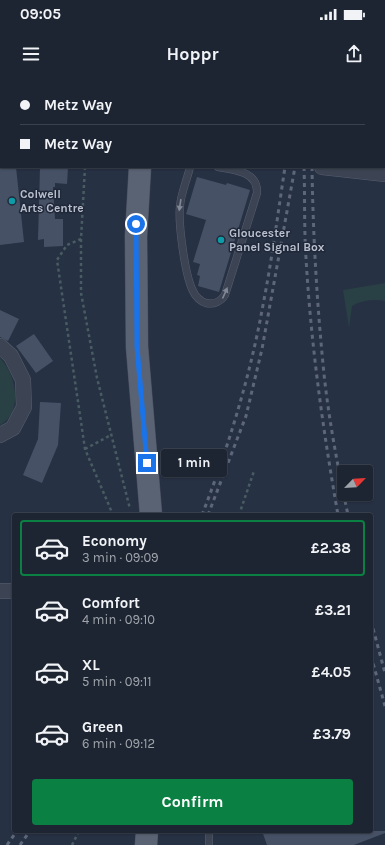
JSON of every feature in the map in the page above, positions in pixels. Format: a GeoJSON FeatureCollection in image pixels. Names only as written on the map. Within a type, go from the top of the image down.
{"type":"FeatureCollection","features":[{"type":"Feature","properties":{"kind":"main road"},"geometry":{"type":"LineString","coordinates":[[140,168],[137,198],[136,244],[137,347],[150,505]]}},
{"type":"Feature","properties":{"kind":"main road"},"geometry":{"type":"LineString","coordinates":[[146,845],[147,833]]}},
{"type":"Feature","properties":{"kind":"street"},"geometry":{"type":"LineString","coordinates":[[331,168],[385,174]]}},
{"type":"Feature","properties":{"kind":"street"},"geometry":{"type":"LineString","coordinates":[[0,346],[11,356],[23,380],[24,407],[13,428],[0,435]]}},
{"type":"Feature","properties":{"kind":"street"},"geometry":{"type":"LineString","coordinates":[[0,591],[12,590]]}},
{"type":"Feature","properties":{"kind":"lane"},"geometry":{"type":"LineString","coordinates":[[190,168],[180,203],[179,214],[190,285],[193,293],[205,303],[211,303],[222,299],[225,295],[257,193],[256,184],[246,173],[223,168]]}},
{"type":"Feature","properties":{"kind":"lane"},"geometry":{"type":"LineString","coordinates":[[209,833],[209,845]]}},
{"type":"Feature","properties":{"kind":"path"},"geometry":{"type":"LineString","coordinates":[[86,168],[81,239],[81,293],[97,378],[131,513]]}},
{"type":"Feature","properties":{"kind":"path"},"geometry":{"type":"LineString","coordinates":[[81,239],[67,245],[56,260],[85,449],[112,513]]}},
{"type":"Feature","properties":{"kind":"path"},"geometry":{"type":"LineString","coordinates":[[85,449],[111,435]]}},
{"type":"Feature","properties":{"kind":"path"},"geometry":{"type":"LineString","coordinates":[[240,513],[254,471]]}},
{"type":"Feature","properties":{"kind":"path"},"geometry":{"type":"LineString","coordinates":[[72,845],[78,833]]}},
{"type":"Feature","properties":{"kind":"green space"},"geometry":{"type":"Polygon","coordinates":[[[385,283],[385,301],[368,300],[352,306],[349,328],[343,290],[385,283]]]}},
{"type":"Feature","properties":{"kind":"green space"},"geometry":{"type":"Polygon","coordinates":[[[0,358],[6,365],[13,383],[15,403],[8,419],[0,425],[0,358]]]}},
{"type":"Feature","properties":{"kind":"building","name":"Colwell Arts Centre"},"geometry":{"type":"Polygon","coordinates":[[[0,168],[16,168],[24,242],[0,245],[0,168]]]}},
{"type":"Feature","properties":{"kind":"building"},"geometry":{"type":"Polygon","coordinates":[[[40,168],[68,168],[67,184],[55,183],[55,187],[53,187],[55,219],[63,219],[63,246],[44,247],[44,239],[38,240],[40,168]]]}},
{"type":"Feature","properties":{"kind":"building","name":"Gloucester Panel Signal Box"},"geometry":{"type":"Polygon","coordinates":[[[197,177],[226,185],[227,183],[250,190],[219,292],[198,286],[200,276],[197,275],[200,264],[193,262],[206,220],[186,214],[197,177]]]}},
{"type":"Feature","properties":{"kind":"building"},"geometry":{"type":"Polygon","coordinates":[[[0,310],[19,319],[8,341],[0,337],[0,310]]]}},
{"type":"Feature","properties":{"kind":"building"},"geometry":{"type":"Polygon","coordinates":[[[34,334],[53,361],[36,373],[16,346],[34,334]]]}},
{"type":"Feature","properties":{"kind":"building"},"geometry":{"type":"Polygon","coordinates":[[[40,402],[61,403],[58,445],[42,483],[23,475],[38,439],[40,402]]]}},
{"type":"Feature","properties":{"kind":"building"},"geometry":{"type":"Polygon","coordinates":[[[373,831],[385,831],[385,833],[354,845],[267,845],[263,833],[373,833],[373,831]]]}},
{"type":"Feature","properties":{"kind":"railway"},"geometry":{"type":"LineString","coordinates":[[203,513],[221,464],[252,359],[269,270],[285,168]]}},
{"type":"Feature","properties":{"kind":"railway"},"geometry":{"type":"LineString","coordinates":[[209,513],[246,416],[262,349],[295,168]]}},
{"type":"Feature","properties":{"kind":"railway"},"geometry":{"type":"LineString","coordinates":[[304,168],[305,247],[314,355],[327,451],[338,513]]}},
{"type":"Feature","properties":{"kind":"railway"},"geometry":{"type":"LineString","coordinates":[[312,168],[313,219],[319,322],[324,374],[328,409],[348,513]]}},
{"type":"Feature","properties":{"kind":"railway"},"geometry":{"type":"LineString","coordinates":[[373,628],[385,673]]}},
{"type":"Feature","properties":{"kind":"railway"},"geometry":{"type":"LineString","coordinates":[[373,663],[385,706]]}},
{"type":"Feature","properties":{"kind":"railway"},"geometry":{"type":"LineString","coordinates":[[7,845],[16,833]]}},
{"type":"Feature","properties":{"kind":"railway"},"geometry":{"type":"LineString","coordinates":[[20,845],[29,833]]}},
{"type":"Feature","properties":{"kind":"place","name":"Colwell Arts Centre"},"geometry":{"type":"Point","coordinates":[12,201]}},
{"type":"Feature","properties":{"kind":"place","name":"Gloucester Panel Signal Box"},"geometry":{"type":"Point","coordinates":[221,240]}},
{"type":"Feature","properties":{"kind":"route"},"geometry":{"type":"LineString","coordinates":[[136,224],[137,347],[147,463]]}}]}
